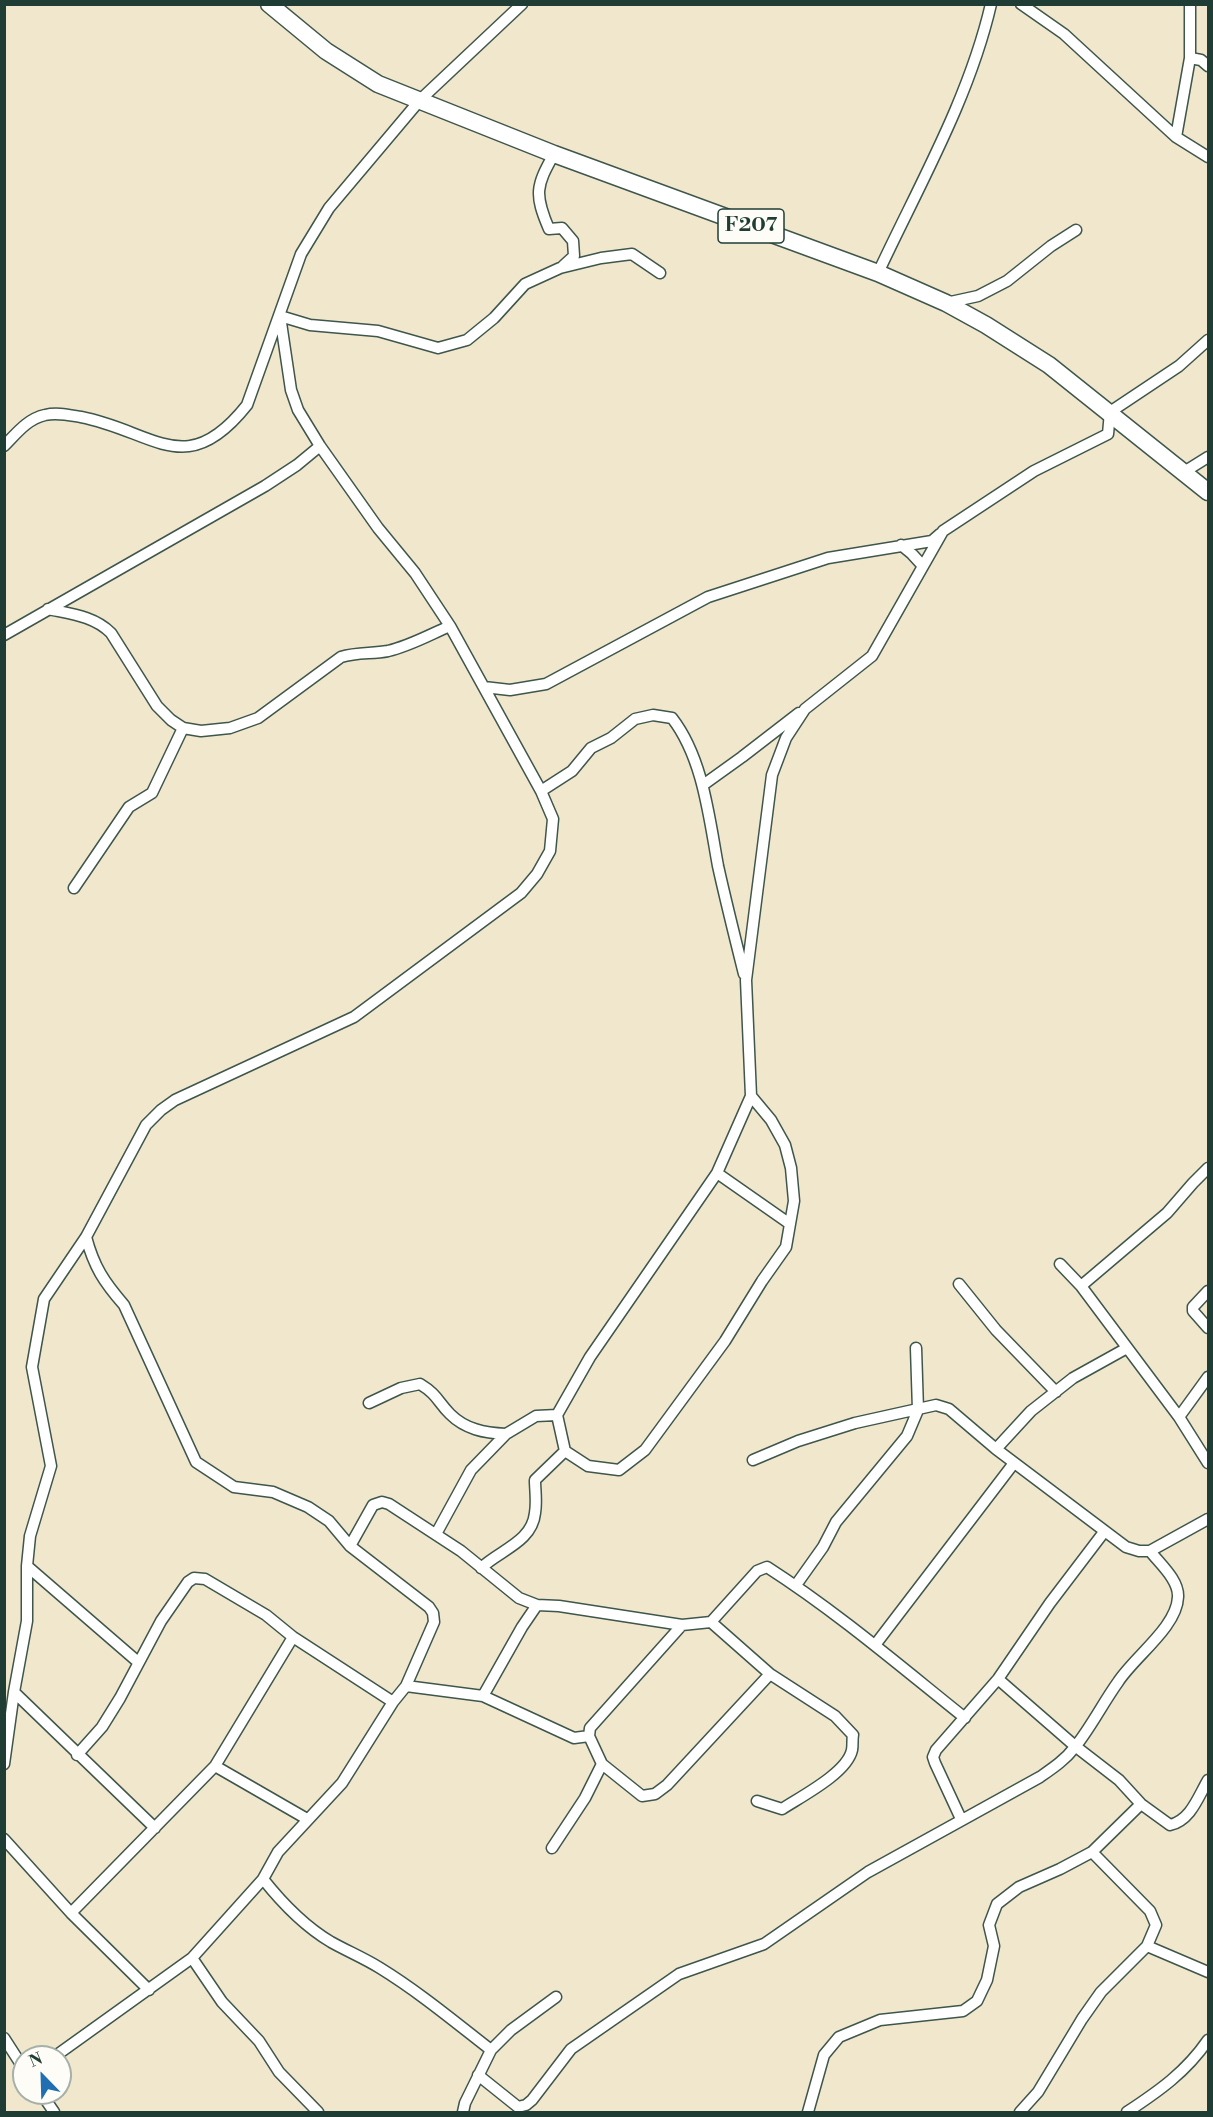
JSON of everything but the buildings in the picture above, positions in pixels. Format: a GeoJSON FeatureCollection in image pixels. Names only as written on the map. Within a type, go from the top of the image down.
{"type":"FeatureCollection","features":[{"type":"Feature","properties":{"kind":"main road","name":"F207"},"geometry":{"type":"LineString","coordinates":[[269,4],[326,51],[378,84],[555,154],[878,273],[946,303],[1049,365],[1209,492]]}},
{"type":"Feature","properties":{"kind":"street"},"geometry":{"type":"LineString","coordinates":[[4,446],[27,423],[43,415],[59,413],[88,419],[170,447],[190,446],[209,440],[232,424],[247,405],[301,254],[329,208],[420,100],[522,4]]}},
{"type":"Feature","properties":{"kind":"street"},"geometry":{"type":"LineString","coordinates":[[878,273],[954,116],[983,40],[991,4]]}},
{"type":"Feature","properties":{"kind":"street"},"geometry":{"type":"LineString","coordinates":[[1020,4],[1064,34],[1176,137],[1209,157]]}},
{"type":"Feature","properties":{"kind":"street"},"geometry":{"type":"LineString","coordinates":[[1176,137],[1190,58],[1190,4]]}},
{"type":"Feature","properties":{"kind":"street"},"geometry":{"type":"LineString","coordinates":[[1190,58],[1201,60],[1209,66]]}},
{"type":"Feature","properties":{"kind":"street"},"geometry":{"type":"LineString","coordinates":[[555,154],[544,172],[538,190],[549,229],[562,228],[573,241],[574,256],[560,268]]}},
{"type":"Feature","properties":{"kind":"street"},"geometry":{"type":"LineString","coordinates":[[946,303],[978,296],[1007,281],[1051,246],[1076,230]]}},
{"type":"Feature","properties":{"kind":"street"},"geometry":{"type":"LineString","coordinates":[[280,316],[310,325],[378,330],[438,348],[466,340],[494,318],[525,284],[560,268],[601,258],[632,254],[660,273]]}},
{"type":"Feature","properties":{"kind":"street"},"geometry":{"type":"LineString","coordinates":[[4,1764],[27,1621],[27,1566],[30,1536],[51,1466],[32,1367],[44,1299],[86,1237],[146,1125],[175,1100],[354,1017],[521,893],[537,874],[550,851],[553,819],[541,791],[450,626],[414,573],[378,528],[320,446],[298,410],[291,390],[280,316]]}},
{"type":"Feature","properties":{"kind":"street"},"geometry":{"type":"LineString","coordinates":[[484,687],[510,690],[546,684],[708,597],[828,558],[933,541],[943,531],[1034,471],[1108,434],[1110,412],[1179,366],[1209,339]]}},
{"type":"Feature","properties":{"kind":"street"},"geometry":{"type":"LineString","coordinates":[[4,634],[265,486],[297,465],[320,446]]}},
{"type":"Feature","properties":{"kind":"street"},"geometry":{"type":"LineString","coordinates":[[1184,472],[1209,457]]}},
{"type":"Feature","properties":{"kind":"street"},"geometry":{"type":"LineString","coordinates":[[703,785],[872,656],[943,531]]}},
{"type":"Feature","properties":{"kind":"street"},"geometry":{"type":"LineString","coordinates":[[901,545],[923,566]]}},
{"type":"Feature","properties":{"kind":"street"},"geometry":{"type":"LineString","coordinates":[[48,609],[92,619],[102,624],[111,633],[157,706],[183,728],[201,730],[230,728],[258,718],[341,657],[353,653],[388,651],[450,626]]}},
{"type":"Feature","properties":{"kind":"street"},"geometry":{"type":"LineString","coordinates":[[751,1096],[771,1120],[785,1145],[791,1168],[794,1201],[786,1247],[725,1341],[645,1450],[619,1470],[588,1466],[565,1450],[557,1415],[590,1357],[717,1173],[751,1096],[746,980],[772,775],[786,738],[805,709]]}},
{"type":"Feature","properties":{"kind":"street"},"geometry":{"type":"LineString","coordinates":[[541,791],[572,771],[591,748],[611,738],[635,719],[653,715],[672,718],[681,730],[703,785],[722,880],[746,980]]}},
{"type":"Feature","properties":{"kind":"street"},"geometry":{"type":"LineString","coordinates":[[75,888],[129,807],[152,793],[183,728]]}},
{"type":"Feature","properties":{"kind":"street"},"geometry":{"type":"LineString","coordinates":[[1081,1286],[1167,1213],[1209,1168]]}},
{"type":"Feature","properties":{"kind":"street"},"geometry":{"type":"LineString","coordinates":[[717,1173],[790,1224]]}},
{"type":"Feature","properties":{"kind":"street"},"geometry":{"type":"LineString","coordinates":[[71,2045],[192,1958],[263,1879],[278,1852],[342,1783],[393,1702],[406,1686],[434,1622],[433,1613],[429,1607],[350,1546],[328,1521],[308,1507],[273,1492],[234,1487],[196,1462],[124,1305],[105,1284],[92,1260],[86,1237]]}},
{"type":"Feature","properties":{"kind":"street"},"geometry":{"type":"LineString","coordinates":[[1060,1264],[1081,1286],[1179,1417],[1209,1463]]}},
{"type":"Feature","properties":{"kind":"street"},"geometry":{"type":"LineString","coordinates":[[959,1284],[996,1330],[1056,1392]]}},
{"type":"Feature","properties":{"kind":"street"},"geometry":{"type":"LineString","coordinates":[[1209,1291],[1193,1307],[1193,1311],[1209,1328]]}},
{"type":"Feature","properties":{"kind":"street"},"geometry":{"type":"LineString","coordinates":[[796,1585],[823,1547],[836,1522],[907,1436],[918,1410],[916,1348]]}},
{"type":"Feature","properties":{"kind":"street"},"geometry":{"type":"LineString","coordinates":[[996,1449],[1031,1411],[1073,1378],[1127,1348]]}},
{"type":"Feature","properties":{"kind":"street"},"geometry":{"type":"LineString","coordinates":[[1179,1417],[1209,1377]]}},
{"type":"Feature","properties":{"kind":"street"},"geometry":{"type":"LineString","coordinates":[[369,1403],[401,1388],[420,1384],[434,1392],[450,1414],[471,1429],[506,1434]]}},
{"type":"Feature","properties":{"kind":"street"},"geometry":{"type":"LineString","coordinates":[[753,1460],[798,1441],[855,1423],[936,1405],[949,1409],[996,1449],[1126,1547],[1139,1551],[1150,1551],[1209,1519]]}},
{"type":"Feature","properties":{"kind":"street"},"geometry":{"type":"LineString","coordinates":[[436,1534],[471,1470],[506,1434],[536,1416],[557,1415]]}},
{"type":"Feature","properties":{"kind":"street"},"geometry":{"type":"LineString","coordinates":[[481,1568],[489,1560],[517,1543],[531,1529],[535,1513],[535,1480],[565,1450]]}},
{"type":"Feature","properties":{"kind":"street"},"geometry":{"type":"LineString","coordinates":[[875,1646],[1014,1463]]}},
{"type":"Feature","properties":{"kind":"street"},"geometry":{"type":"LineString","coordinates":[[350,1546],[373,1505],[382,1502],[390,1504],[461,1551],[519,1598],[537,1605],[559,1606],[682,1625],[711,1622],[762,1568],[767,1567],[796,1585],[964,1718]]}},
{"type":"Feature","properties":{"kind":"street"},"geometry":{"type":"LineString","coordinates":[[961,1819],[933,1757],[936,1750],[998,1680],[1050,1603],[1104,1532]]}},
{"type":"Feature","properties":{"kind":"street"},"geometry":{"type":"LineString","coordinates":[[478,2075],[518,2107],[526,2105],[571,2049],[679,1974],[764,1944],[868,1872],[1040,1777],[1062,1762],[1119,1679],[1169,1621],[1177,1608],[1179,1595],[1177,1585],[1150,1551]]}},
{"type":"Feature","properties":{"kind":"street"},"geometry":{"type":"LineString","coordinates":[[27,1566],[138,1662]]}},
{"type":"Feature","properties":{"kind":"street"},"geometry":{"type":"LineString","coordinates":[[78,1755],[102,1727],[161,1621],[188,1582],[194,1578],[205,1579],[266,1615],[293,1637],[393,1702]]}},
{"type":"Feature","properties":{"kind":"street"},"geometry":{"type":"LineString","coordinates":[[483,1696],[537,1605]]}},
{"type":"Feature","properties":{"kind":"street"},"geometry":{"type":"LineString","coordinates":[[711,1622],[770,1674],[835,1716],[852,1735],[852,1751],[840,1769],[782,1809],[757,1801]]}},
{"type":"Feature","properties":{"kind":"street"},"geometry":{"type":"LineString","coordinates":[[682,1625],[590,1728],[590,1736],[602,1764],[642,1796],[655,1794],[667,1785],[770,1674]]}},
{"type":"Feature","properties":{"kind":"street"},"geometry":{"type":"LineString","coordinates":[[71,1913],[215,1766],[293,1637]]}},
{"type":"Feature","properties":{"kind":"street"},"geometry":{"type":"LineString","coordinates":[[998,1680],[1075,1746],[1119,1780],[1141,1804],[1170,1825],[1180,1823],[1186,1817],[1209,1780]]}},
{"type":"Feature","properties":{"kind":"street"},"geometry":{"type":"LineString","coordinates":[[406,1686],[483,1696],[574,1738],[590,1736]]}},
{"type":"Feature","properties":{"kind":"street"},"geometry":{"type":"LineString","coordinates":[[14,1692],[155,1828]]}},
{"type":"Feature","properties":{"kind":"street"},"geometry":{"type":"LineString","coordinates":[[552,1848],[585,1798],[602,1764]]}},
{"type":"Feature","properties":{"kind":"street"},"geometry":{"type":"LineString","coordinates":[[215,1766],[307,1820]]}},
{"type":"Feature","properties":{"kind":"street"},"geometry":{"type":"LineString","coordinates":[[808,2112],[824,2055],[839,2037],[880,2020],[963,2011],[977,2001],[987,1980],[994,1946],[989,1925],[997,1904],[1019,1887],[1092,1852],[1141,1804]]}},
{"type":"Feature","properties":{"kind":"street"},"geometry":{"type":"LineString","coordinates":[[4,1839],[71,1913],[149,1990]]}},
{"type":"Feature","properties":{"kind":"street"},"geometry":{"type":"LineString","coordinates":[[1020,2112],[1038,2092],[1101,1992],[1148,1946],[1156,1925],[1150,1911],[1092,1852]]}},
{"type":"Feature","properties":{"kind":"street"},"geometry":{"type":"LineString","coordinates":[[263,1879],[278,1898],[302,1921],[329,1941],[378,1967],[432,2004],[491,2050]]}},
{"type":"Feature","properties":{"kind":"street"},"geometry":{"type":"LineString","coordinates":[[1148,1946],[1209,1972]]}},
{"type":"Feature","properties":{"kind":"street"},"geometry":{"type":"LineString","coordinates":[[192,1958],[222,2002],[259,2041],[279,2072],[318,2112]]}},
{"type":"Feature","properties":{"kind":"street"},"geometry":{"type":"LineString","coordinates":[[463,2112],[465,2103],[491,2050],[511,2030],[556,1997]]}},
{"type":"Feature","properties":{"kind":"street"},"geometry":{"type":"LineString","coordinates":[[1127,2112],[1166,2086],[1194,2060],[1209,2040]]}}]}
